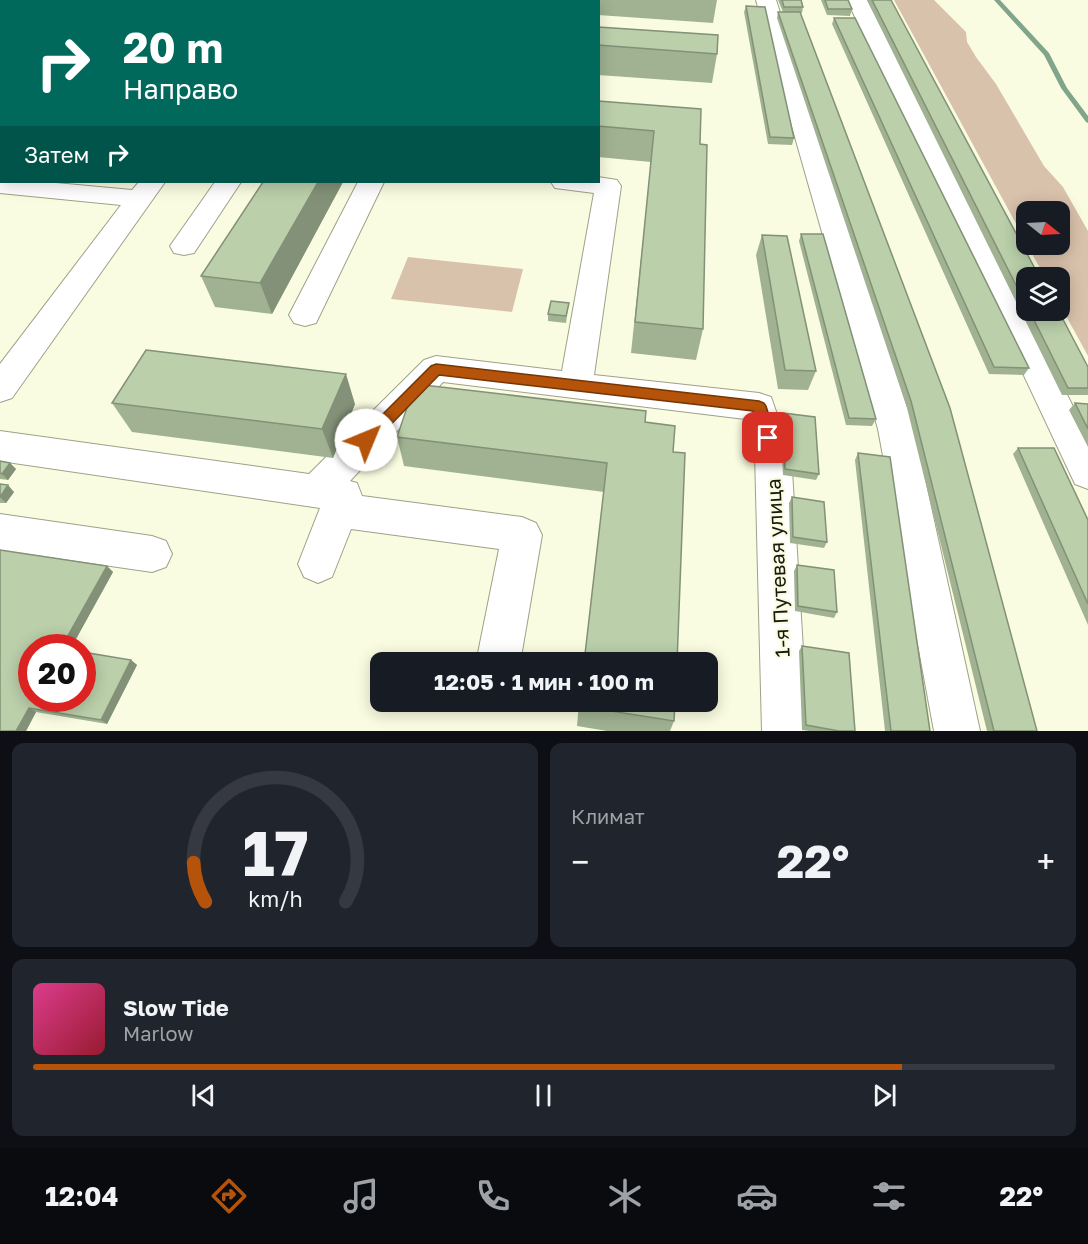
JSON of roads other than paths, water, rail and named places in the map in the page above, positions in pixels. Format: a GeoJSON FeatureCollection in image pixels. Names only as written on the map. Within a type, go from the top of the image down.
{"type":"FeatureCollection","features":[{"type":"Feature","properties":{"kind":"street"},"geometry":{"type":"LineString","coordinates":[[857,0],[1088,473]]}},
{"type":"Feature","properties":{"kind":"street"},"geometry":{"type":"LineString","coordinates":[[768,7],[896,429],[957,731]]}},
{"type":"Feature","properties":{"kind":"street"},"geometry":{"type":"LineString","coordinates":[[184,246],[227,183]]}},
{"type":"Feature","properties":{"kind":"street"},"geometry":{"type":"LineString","coordinates":[[305,315],[371,183]]}},
{"type":"Feature","properties":{"kind":"street"},"geometry":{"type":"LineString","coordinates":[[318,564],[327,501],[436,369],[576,386],[608,186],[575,183]]}},
{"type":"Feature","properties":{"kind":"street"},"geometry":{"type":"LineString","coordinates":[[0,185],[145,190]]}},
{"type":"Feature","properties":{"kind":"street"},"geometry":{"type":"LineString","coordinates":[[0,389],[145,190]]}},
{"type":"Feature","properties":{"kind":"street","name":"1-я Путевая улица"},"geometry":{"type":"LineString","coordinates":[[576,386],[759,406],[773,454],[785,731]]}},
{"type":"Feature","properties":{"kind":"street"},"geometry":{"type":"LineString","coordinates":[[0,446],[522,535],[500,652]]}},
{"type":"Feature","properties":{"kind":"street"},"geometry":{"type":"LineString","coordinates":[[0,532],[152,554]]}},
{"type":"Feature","properties":{"kind":"waterway"},"geometry":{"type":"LineString","coordinates":[[997,0],[1047,54],[1064,88],[1088,121]]}}]}
